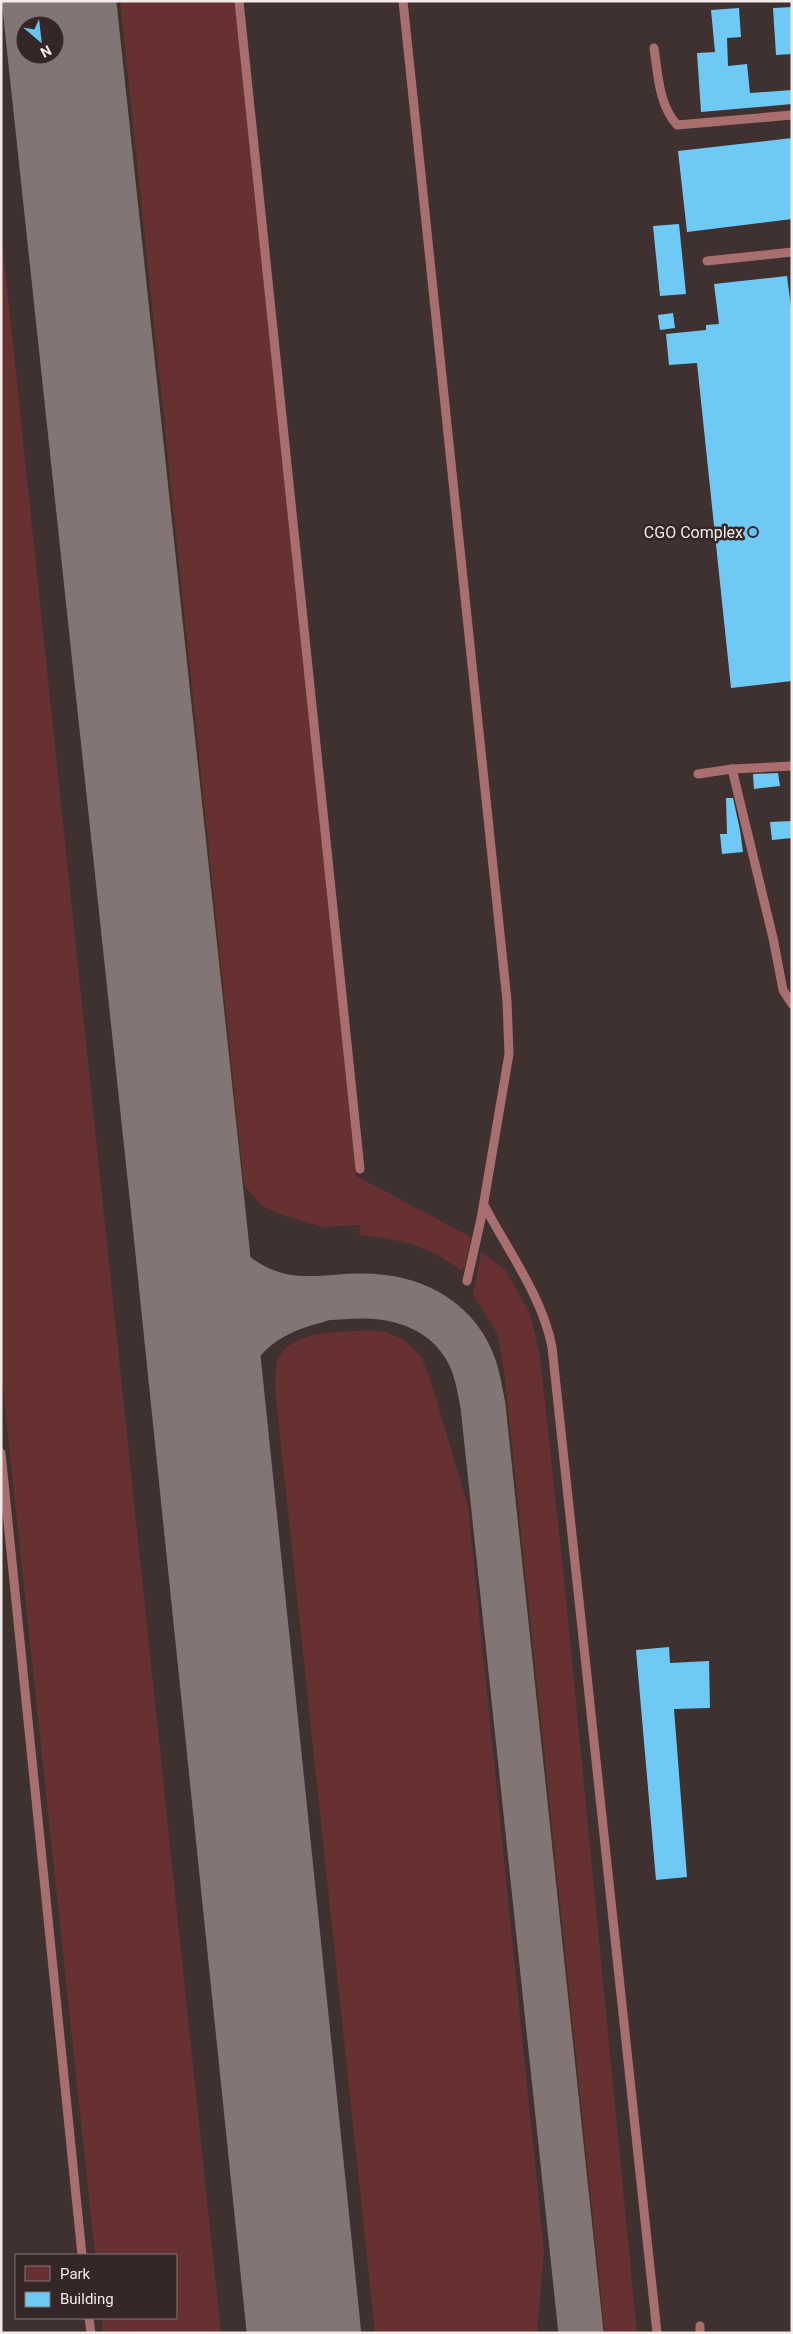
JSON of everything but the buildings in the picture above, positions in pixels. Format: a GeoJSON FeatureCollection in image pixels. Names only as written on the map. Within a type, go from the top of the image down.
{"type":"FeatureCollection","features":[{"type":"Feature","properties":{"kind":"lane"},"geometry":{"type":"LineString","coordinates":[[239,1],[360,1169]]}},
{"type":"Feature","properties":{"kind":"lane"},"geometry":{"type":"LineString","coordinates":[[403,1],[507,1001],[509,1054],[484,1205],[467,1282]]}},
{"type":"Feature","properties":{"kind":"lane"},"geometry":{"type":"LineString","coordinates":[[654,48],[664,105],[669,117],[676,125],[792,115]]}},
{"type":"Feature","properties":{"kind":"lane"},"geometry":{"type":"LineString","coordinates":[[707,261],[792,252]]}},
{"type":"Feature","properties":{"kind":"lane"},"geometry":{"type":"LineString","coordinates":[[698,774],[732,769],[792,766]]}},
{"type":"Feature","properties":{"kind":"lane"},"geometry":{"type":"LineString","coordinates":[[732,769],[758,871],[783,990],[792,1004]]}},
{"type":"Feature","properties":{"kind":"lane"},"geometry":{"type":"LineString","coordinates":[[484,1205],[507,1249],[534,1293],[549,1329],[552,1347],[657,2333]]}},
{"type":"Feature","properties":{"kind":"lane"},"geometry":{"type":"LineString","coordinates":[[1,1453],[82,2254]]}},
{"type":"Feature","properties":{"kind":"lane"},"geometry":{"type":"LineString","coordinates":[[89,2319],[90,2333]]}},
{"type":"Feature","properties":{"kind":"green space"},"geometry":{"type":"Polygon","coordinates":[[[120,1],[238,1],[356,1176],[471,1237],[465,1267],[461,1271],[425,1249],[400,1241],[359,1235],[360,1225],[322,1227],[279,1214],[261,1205],[244,1185],[120,1]]]}},
{"type":"Feature","properties":{"kind":"green space"},"geometry":{"type":"Polygon","coordinates":[[[1,230],[221,2333],[103,2333],[101,2319],[178,2319],[178,2254],[95,2254],[1,1370],[1,230]]]}},
{"type":"Feature","properties":{"kind":"green space"},"geometry":{"type":"Polygon","coordinates":[[[481,1252],[505,1270],[530,1313],[540,1356],[565,1588],[637,2333],[605,2333],[504,1370],[497,1333],[473,1295],[481,1252]]]}},
{"type":"Feature","properties":{"kind":"green space"},"geometry":{"type":"Polygon","coordinates":[[[368,1330],[386,1332],[404,1340],[421,1356],[430,1379],[468,1506],[544,2251],[537,2333],[375,2333],[275,1389],[278,1358],[288,1347],[297,1341],[308,1336],[320,1334],[368,1330]]]}},
{"type":"Feature","properties":{"kind":"taxiway"},"geometry":{"type":"LineString","coordinates":[[190,1227],[225,1265],[245,1281],[268,1292],[280,1296],[303,1299],[380,1297],[397,1300],[428,1312],[454,1332],[464,1345],[474,1366],[483,1406],[581,2333]]}},
{"type":"Feature","properties":{"kind":"taxiway"},"geometry":{"type":"LineString","coordinates":[[210,1426],[222,1379],[242,1343],[255,1329],[273,1317],[294,1307],[319,1300]]}},
{"type":"Feature","properties":{"kind":"runway"},"geometry":{"type":"LineString","coordinates":[[59,1],[190,1227],[304,2333]]}},
{"type":"Feature","properties":{"kind":"place","name":"CGO Complex"},"geometry":{"type":"Point","coordinates":[753,532]}}]}
